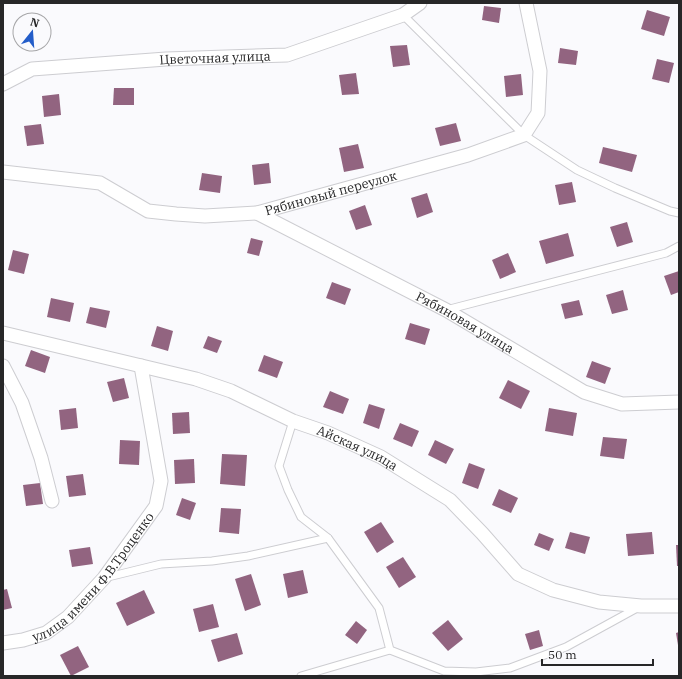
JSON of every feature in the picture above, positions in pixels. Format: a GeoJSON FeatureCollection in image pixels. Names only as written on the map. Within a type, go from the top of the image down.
{"type":"FeatureCollection","features":[{"type":"Feature","properties":{"kind":"street","name":"Цветочная улица"},"geometry":{"type":"LineString","coordinates":[[3,84],[32,69],[166,59],[287,55],[403,15],[420,3]]}},
{"type":"Feature","properties":{"kind":"street"},"geometry":{"type":"LineString","coordinates":[[524,135],[538,113],[540,71],[526,3]]}},
{"type":"Feature","properties":{"kind":"street","name":"Рябиновый переулок"},"geometry":{"type":"LineString","coordinates":[[3,172],[100,183],[148,211],[205,216],[257,213],[468,155],[524,135]]}},
{"type":"Feature","properties":{"kind":"street","name":"Рябиновая улица"},"geometry":{"type":"LineString","coordinates":[[257,213],[446,310],[584,392],[622,404],[679,402]]}},
{"type":"Feature","properties":{"kind":"street","name":"Айская улица"},"geometry":{"type":"LineString","coordinates":[[3,333],[141,366],[196,380],[231,391],[293,421],[328,433],[381,457],[450,500],[518,574],[553,590],[599,602],[641,606],[679,606]]}},
{"type":"Feature","properties":{"kind":"street"},"geometry":{"type":"LineString","coordinates":[[3,366],[22,403],[52,501]]}},
{"type":"Feature","properties":{"kind":"street","name":"улица имени Ф.В.Троценко"},"geometry":{"type":"LineString","coordinates":[[3,643],[23,640],[46,633],[68,617],[104,578],[156,506],[161,481],[141,366]]}},
{"type":"Feature","properties":{"kind":"lane"},"geometry":{"type":"LineString","coordinates":[[403,15],[524,135],[577,170],[615,188],[670,211],[679,213]]}},
{"type":"Feature","properties":{"kind":"lane"},"geometry":{"type":"LineString","coordinates":[[446,310],[666,253],[679,246]]}},
{"type":"Feature","properties":{"kind":"lane"},"geometry":{"type":"LineString","coordinates":[[293,421],[279,466],[288,490],[301,517],[328,538],[379,608],[390,650]]}},
{"type":"Feature","properties":{"kind":"lane"},"geometry":{"type":"LineString","coordinates":[[104,578],[161,564],[212,561],[248,556],[328,538]]}},
{"type":"Feature","properties":{"kind":"lane"},"geometry":{"type":"LineString","coordinates":[[301,676],[390,650],[444,671],[476,672],[510,668],[566,647],[641,606]]}},
{"type":"Feature","properties":{"kind":"building"},"geometry":{"type":"Polygon","coordinates":[[[484,6],[501,8],[499,23],[482,20],[484,6]]]}},
{"type":"Feature","properties":{"kind":"building"},"geometry":{"type":"Polygon","coordinates":[[[647,10],[670,17],[664,36],[641,29],[647,10]]]}},
{"type":"Feature","properties":{"kind":"building"},"geometry":{"type":"Polygon","coordinates":[[[407,45],[410,65],[393,67],[390,46],[407,45]]]}},
{"type":"Feature","properties":{"kind":"building"},"geometry":{"type":"Polygon","coordinates":[[[560,48],[578,51],[576,65],[558,63],[560,48]]]}},
{"type":"Feature","properties":{"kind":"building"},"geometry":{"type":"Polygon","coordinates":[[[657,59],[674,63],[669,83],[652,79],[657,59]]]}},
{"type":"Feature","properties":{"kind":"building"},"geometry":{"type":"Polygon","coordinates":[[[356,73],[359,94],[342,95],[339,75],[356,73]]]}},
{"type":"Feature","properties":{"kind":"building"},"geometry":{"type":"Polygon","coordinates":[[[521,74],[523,95],[506,97],[504,76],[521,74]]]}},
{"type":"Feature","properties":{"kind":"building"},"geometry":{"type":"Polygon","coordinates":[[[114,88],[134,88],[134,105],[113,105],[114,88]]]}},
{"type":"Feature","properties":{"kind":"building"},"geometry":{"type":"Polygon","coordinates":[[[59,94],[61,115],[44,117],[42,96],[59,94]]]}},
{"type":"Feature","properties":{"kind":"building"},"geometry":{"type":"Polygon","coordinates":[[[456,123],[461,141],[440,146],[435,128],[456,123]]]}},
{"type":"Feature","properties":{"kind":"building"},"geometry":{"type":"Polygon","coordinates":[[[41,124],[44,144],[27,146],[24,126],[41,124]]]}},
{"type":"Feature","properties":{"kind":"building"},"geometry":{"type":"Polygon","coordinates":[[[358,144],[364,168],[344,172],[339,148],[358,144]]]}},
{"type":"Feature","properties":{"kind":"building"},"geometry":{"type":"Polygon","coordinates":[[[603,147],[637,155],[632,172],[599,163],[603,147]]]}},
{"type":"Feature","properties":{"kind":"building"},"geometry":{"type":"Polygon","coordinates":[[[269,163],[271,183],[254,185],[252,165],[269,163]]]}},
{"type":"Feature","properties":{"kind":"building"},"geometry":{"type":"Polygon","coordinates":[[[202,173],[222,176],[220,193],[199,190],[202,173]]]}},
{"type":"Feature","properties":{"kind":"building"},"geometry":{"type":"Polygon","coordinates":[[[572,182],[576,202],[559,205],[555,185],[572,182]]]}},
{"type":"Feature","properties":{"kind":"building"},"geometry":{"type":"Polygon","coordinates":[[[427,193],[433,212],[417,218],[411,198],[427,193]]]}},
{"type":"Feature","properties":{"kind":"building"},"geometry":{"type":"Polygon","coordinates":[[[365,205],[372,225],[356,230],[349,211],[365,205]]]}},
{"type":"Feature","properties":{"kind":"building"},"geometry":{"type":"Polygon","coordinates":[[[627,222],[633,242],[617,247],[610,227],[627,222]]]}},
{"type":"Feature","properties":{"kind":"building"},"geometry":{"type":"Polygon","coordinates":[[[568,233],[574,256],[546,264],[539,241],[568,233]]]}},
{"type":"Feature","properties":{"kind":"building"},"geometry":{"type":"Polygon","coordinates":[[[251,238],[263,241],[259,256],[247,253],[251,238]]]}},
{"type":"Feature","properties":{"kind":"building"},"geometry":{"type":"Polygon","coordinates":[[[13,250],[29,254],[24,274],[8,270],[13,250]]]}},
{"type":"Feature","properties":{"kind":"building"},"geometry":{"type":"Polygon","coordinates":[[[508,253],[516,272],[500,279],[492,260],[508,253]]]}},
{"type":"Feature","properties":{"kind":"building"},"geometry":{"type":"Polygon","coordinates":[[[679,271],[679,292],[671,295],[664,276],[679,271]]]}},
{"type":"Feature","properties":{"kind":"building"},"geometry":{"type":"Polygon","coordinates":[[[332,282],[351,289],[345,305],[326,298],[332,282]]]}},
{"type":"Feature","properties":{"kind":"building"},"geometry":{"type":"Polygon","coordinates":[[[623,290],[628,310],[612,314],[606,295],[623,290]]]}},
{"type":"Feature","properties":{"kind":"building"},"geometry":{"type":"Polygon","coordinates":[[[51,298],[74,303],[70,322],[47,317],[51,298]]]}},
{"type":"Feature","properties":{"kind":"building"},"geometry":{"type":"Polygon","coordinates":[[[579,300],[583,315],[565,319],[561,304],[579,300]]]}},
{"type":"Feature","properties":{"kind":"building"},"geometry":{"type":"Polygon","coordinates":[[[90,307],[110,311],[106,328],[86,323],[90,307]]]}},
{"type":"Feature","properties":{"kind":"building"},"geometry":{"type":"Polygon","coordinates":[[[410,323],[430,329],[425,345],[405,339],[410,323]]]}},
{"type":"Feature","properties":{"kind":"building"},"geometry":{"type":"Polygon","coordinates":[[[157,326],[173,331],[168,351],[151,346],[157,326]]]}},
{"type":"Feature","properties":{"kind":"building"},"geometry":{"type":"Polygon","coordinates":[[[208,336],[222,341],[217,353],[203,348],[208,336]]]}},
{"type":"Feature","properties":{"kind":"building"},"geometry":{"type":"Polygon","coordinates":[[[31,350],[50,357],[45,373],[25,366],[31,350]]]}},
{"type":"Feature","properties":{"kind":"building"},"geometry":{"type":"Polygon","coordinates":[[[264,355],[283,362],[277,378],[258,371],[264,355]]]}},
{"type":"Feature","properties":{"kind":"building"},"geometry":{"type":"Polygon","coordinates":[[[592,361],[611,368],[605,384],[586,377],[592,361]]]}},
{"type":"Feature","properties":{"kind":"building"},"geometry":{"type":"Polygon","coordinates":[[[124,378],[129,398],[113,402],[107,382],[124,378]]]}},
{"type":"Feature","properties":{"kind":"building"},"geometry":{"type":"Polygon","coordinates":[[[508,380],[530,391],[521,409],[499,398],[508,380]]]}},
{"type":"Feature","properties":{"kind":"building"},"geometry":{"type":"Polygon","coordinates":[[[330,391],[349,399],[343,414],[323,407],[330,391]]]}},
{"type":"Feature","properties":{"kind":"building"},"geometry":{"type":"Polygon","coordinates":[[[369,404],[385,409],[379,429],[363,423],[369,404]]]}},
{"type":"Feature","properties":{"kind":"building"},"geometry":{"type":"Polygon","coordinates":[[[76,408],[78,428],[61,430],[59,410],[76,408]]]}},
{"type":"Feature","properties":{"kind":"building"},"geometry":{"type":"Polygon","coordinates":[[[549,408],[577,413],[573,436],[545,431],[549,408]]]}},
{"type":"Feature","properties":{"kind":"building"},"geometry":{"type":"Polygon","coordinates":[[[189,412],[190,433],[173,434],[172,413],[189,412]]]}},
{"type":"Feature","properties":{"kind":"building"},"geometry":{"type":"Polygon","coordinates":[[[400,423],[419,431],[412,447],[393,439],[400,423]]]}},
{"type":"Feature","properties":{"kind":"building"},"geometry":{"type":"Polygon","coordinates":[[[603,437],[627,439],[624,459],[600,456],[603,437]]]}},
{"type":"Feature","properties":{"kind":"building"},"geometry":{"type":"Polygon","coordinates":[[[120,440],[140,441],[139,465],[119,464],[120,440]]]}},
{"type":"Feature","properties":{"kind":"building"},"geometry":{"type":"Polygon","coordinates":[[[435,440],[454,449],[446,464],[428,455],[435,440]]]}},
{"type":"Feature","properties":{"kind":"building"},"geometry":{"type":"Polygon","coordinates":[[[222,454],[247,455],[245,486],[220,484],[222,454]]]}},
{"type":"Feature","properties":{"kind":"building"},"geometry":{"type":"Polygon","coordinates":[[[194,459],[195,483],[175,484],[174,460],[194,459]]]}},
{"type":"Feature","properties":{"kind":"building"},"geometry":{"type":"Polygon","coordinates":[[[469,463],[485,469],[478,489],[462,483],[469,463]]]}},
{"type":"Feature","properties":{"kind":"building"},"geometry":{"type":"Polygon","coordinates":[[[83,474],[86,495],[69,497],[66,476],[83,474]]]}},
{"type":"Feature","properties":{"kind":"building"},"geometry":{"type":"Polygon","coordinates":[[[40,483],[43,504],[26,506],[23,485],[40,483]]]}},
{"type":"Feature","properties":{"kind":"building"},"geometry":{"type":"Polygon","coordinates":[[[499,489],[518,498],[511,513],[492,505],[499,489]]]}},
{"type":"Feature","properties":{"kind":"building"},"geometry":{"type":"Polygon","coordinates":[[[182,498],[196,503],[190,520],[176,515],[182,498]]]}},
{"type":"Feature","properties":{"kind":"building"},"geometry":{"type":"Polygon","coordinates":[[[221,508],[241,509],[239,534],[219,532],[221,508]]]}},
{"type":"Feature","properties":{"kind":"building"},"geometry":{"type":"Polygon","coordinates":[[[381,522],[394,542],[377,553],[364,532],[381,522]]]}},
{"type":"Feature","properties":{"kind":"building"},"geometry":{"type":"Polygon","coordinates":[[[570,532],[590,537],[585,554],[565,548],[570,532]]]}},
{"type":"Feature","properties":{"kind":"building"},"geometry":{"type":"Polygon","coordinates":[[[652,532],[654,554],[628,556],[626,534],[652,532]]]}},
{"type":"Feature","properties":{"kind":"building"},"geometry":{"type":"Polygon","coordinates":[[[539,533],[554,539],[549,551],[534,545],[539,533]]]}},
{"type":"Feature","properties":{"kind":"building"},"geometry":{"type":"Polygon","coordinates":[[[676,545],[679,545],[679,566],[677,566],[676,545]]]}},
{"type":"Feature","properties":{"kind":"building"},"geometry":{"type":"Polygon","coordinates":[[[90,547],[93,564],[72,567],[69,550],[90,547]]]}},
{"type":"Feature","properties":{"kind":"building"},"geometry":{"type":"Polygon","coordinates":[[[403,557],[416,577],[399,588],[386,567],[403,557]]]}},
{"type":"Feature","properties":{"kind":"building"},"geometry":{"type":"Polygon","coordinates":[[[303,570],[308,593],[288,598],[283,574],[303,570]]]}},
{"type":"Feature","properties":{"kind":"building"},"geometry":{"type":"Polygon","coordinates":[[[251,574],[261,605],[245,611],[235,579],[251,574]]]}},
{"type":"Feature","properties":{"kind":"building"},"geometry":{"type":"Polygon","coordinates":[[[7,589],[12,608],[3,610],[3,590],[7,589]]]}},
{"type":"Feature","properties":{"kind":"building"},"geometry":{"type":"Polygon","coordinates":[[[144,590],[155,613],[127,626],[116,603],[144,590]]]}},
{"type":"Feature","properties":{"kind":"building"},"geometry":{"type":"Polygon","coordinates":[[[213,604],[219,627],[199,632],[193,609],[213,604]]]}},
{"type":"Feature","properties":{"kind":"building"},"geometry":{"type":"Polygon","coordinates":[[[448,620],[463,639],[448,651],[432,633],[448,620]]]}},
{"type":"Feature","properties":{"kind":"building"},"geometry":{"type":"Polygon","coordinates":[[[356,621],[367,630],[357,644],[345,635],[356,621]]]}},
{"type":"Feature","properties":{"kind":"building"},"geometry":{"type":"Polygon","coordinates":[[[539,630],[543,646],[530,650],[525,634],[539,630]]]}},
{"type":"Feature","properties":{"kind":"building"},"geometry":{"type":"Polygon","coordinates":[[[679,632],[679,645],[678,645],[676,633],[679,632]]]}},
{"type":"Feature","properties":{"kind":"building"},"geometry":{"type":"Polygon","coordinates":[[[237,633],[243,654],[218,662],[211,640],[237,633]]]}},
{"type":"Feature","properties":{"kind":"building"},"geometry":{"type":"Polygon","coordinates":[[[78,646],[89,667],[71,676],[60,655],[78,646]]]}}]}
